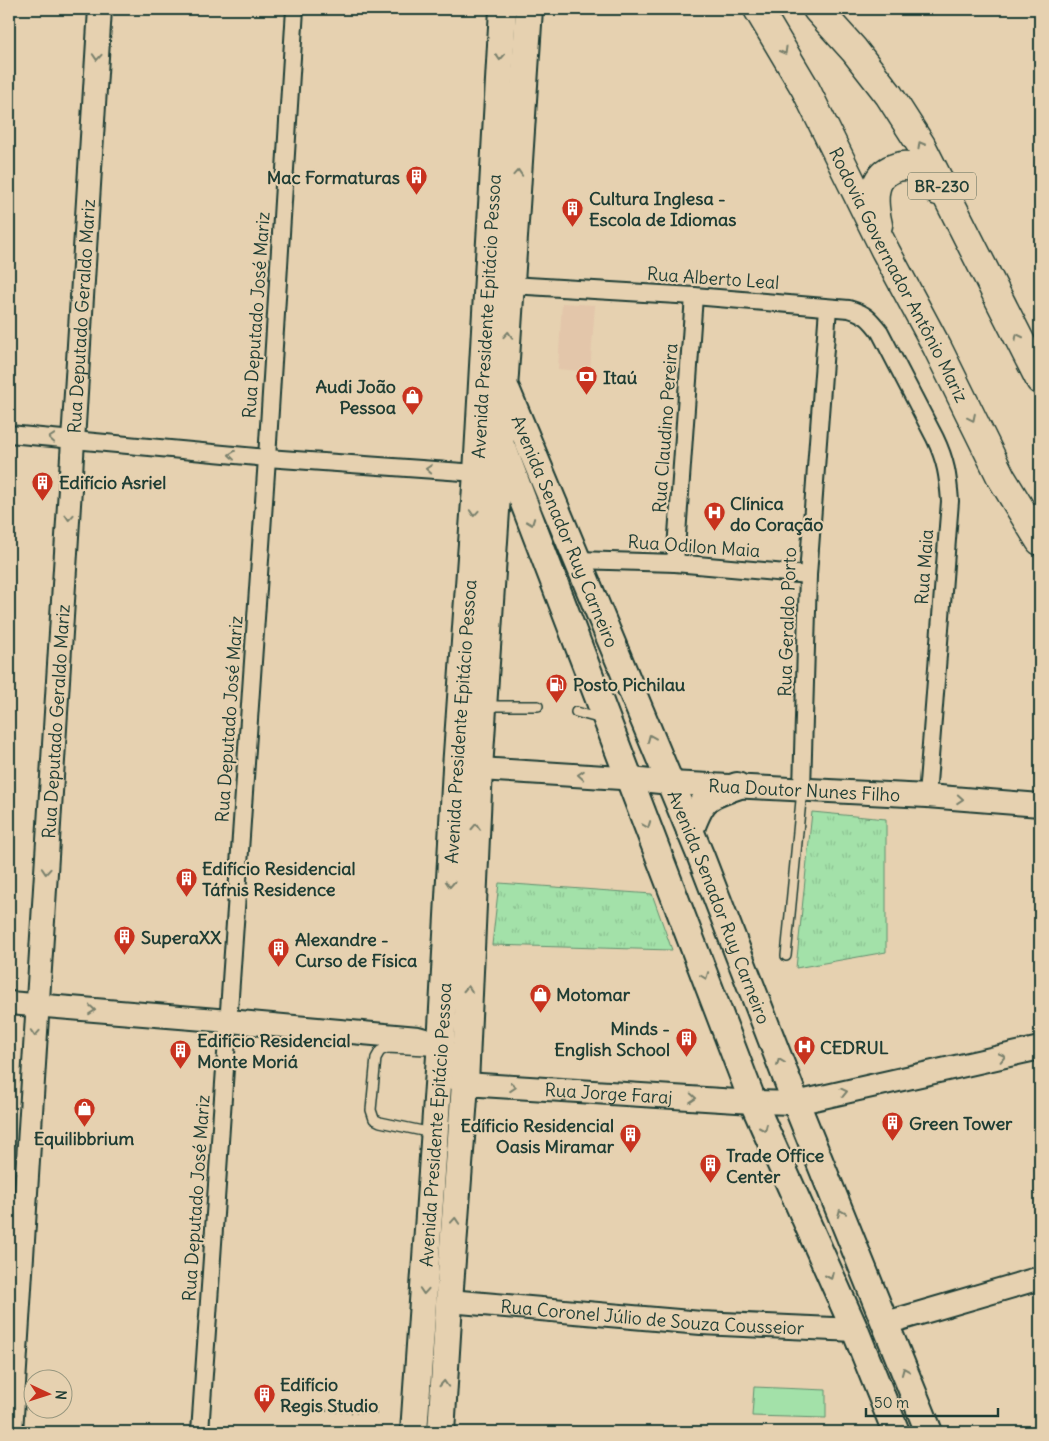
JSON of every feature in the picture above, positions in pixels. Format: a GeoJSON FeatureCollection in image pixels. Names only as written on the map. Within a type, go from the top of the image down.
{"type":"FeatureCollection","features":[{"type":"Feature","properties":{"kind":"highway","name":"Rodovia Governador Antônio Mariz"},"geometry":{"type":"LineString","coordinates":[[758,9],[805,88],[1001,477],[1040,541]]}},
{"type":"Feature","properties":{"kind":"highway","name":"BR-230"},"geometry":{"type":"LineString","coordinates":[[817,9],[854,50],[889,94],[921,145],[1038,369]]}},
{"type":"Feature","properties":{"kind":"highway"},"geometry":{"type":"LineString","coordinates":[[886,250],[877,221],[875,194],[878,183],[883,175],[898,167],[912,167],[919,170],[930,180],[964,229]]}},
{"type":"Feature","properties":{"kind":"main road","name":"Avenida Presidente Epitácio Pessoa"},"geometry":{"type":"LineString","coordinates":[[442,1432],[449,1301],[465,1084],[447,1038],[456,778],[481,412],[503,9]]}},
{"type":"Feature","properties":{"kind":"main road","name":"Avenida Presidente Epitácio Pessoa"},"geometry":{"type":"LineString","coordinates":[[414,1432],[434,1133],[479,769],[529,9]]}},
{"type":"Feature","properties":{"kind":"main road","name":"Avenida Senador Ruy Carneiro"},"geometry":{"type":"LineString","coordinates":[[504,384],[690,830],[796,1103],[929,1432]]}},
{"type":"Feature","properties":{"kind":"main road"},"geometry":{"type":"LineString","coordinates":[[481,412],[501,443]]}},
{"type":"Feature","properties":{"kind":"main road","name":"Avenida Senador Ruy Carneiro"},"geometry":{"type":"LineString","coordinates":[[501,443],[753,1102],[855,1330],[896,1432]]}},
{"type":"Feature","properties":{"kind":"main road"},"geometry":{"type":"LineString","coordinates":[[690,830],[698,808],[703,802],[715,793],[736,786]]}},
{"type":"Feature","properties":{"kind":"street","name":"Rua Deputado Geraldo Mariz"},"geometry":{"type":"LineString","coordinates":[[11,1432],[100,9]]}},
{"type":"Feature","properties":{"kind":"street","name":"Rua Deputado José Mariz"},"geometry":{"type":"LineString","coordinates":[[200,1432],[267,458],[295,9]]}},
{"type":"Feature","properties":{"kind":"street","name":"Rua Alberto Leal"},"geometry":{"type":"LineString","coordinates":[[511,285],[694,296],[849,309],[861,313],[871,320],[880,332],[890,353]]}},
{"type":"Feature","properties":{"kind":"street","name":"Rua Claudino Pereira"},"geometry":{"type":"LineString","coordinates":[[675,563],[694,296]]}},
{"type":"Feature","properties":{"kind":"street","name":"Rua Geraldo Porto"},"geometry":{"type":"LineString","coordinates":[[802,789],[808,575],[828,308]]}},
{"type":"Feature","properties":{"kind":"street","name":"Rua Maia"},"geometry":{"type":"LineString","coordinates":[[890,353],[943,456],[950,501],[927,796]]}},
{"type":"Feature","properties":{"kind":"street"},"geometry":{"type":"LineString","coordinates":[[9,434],[267,458],[477,473]]}},
{"type":"Feature","properties":{"kind":"street","name":"Rua Odilon Maia"},"geometry":{"type":"LineString","coordinates":[[577,560],[675,563],[808,575]]}},
{"type":"Feature","properties":{"kind":"street","name":"Rua Doutor Nunes Filho"},"geometry":{"type":"LineString","coordinates":[[479,769],[670,783],[927,796],[1040,805]]}},
{"type":"Feature","properties":{"kind":"street"},"geometry":{"type":"LineString","coordinates":[[9,1003],[418,1038],[447,1038]]}},
{"type":"Feature","properties":{"kind":"street","name":"Rua Jorge Faraj"},"geometry":{"type":"LineString","coordinates":[[465,1084],[796,1103],[1040,1048]]}},
{"type":"Feature","properties":{"kind":"street"},"geometry":{"type":"LineString","coordinates":[[886,1323],[1040,1278]]}},
{"type":"Feature","properties":{"kind":"street","name":"Rua Coronel Júlio de Souza Cousseior"},"geometry":{"type":"LineString","coordinates":[[449,1301],[701,1323],[855,1330]]}},
{"type":"Feature","properties":{"kind":"lane"},"geometry":{"type":"LineString","coordinates":[[483,706],[538,706]]}},
{"type":"Feature","properties":{"kind":"lane"},"geometry":{"type":"LineString","coordinates":[[576,712],[606,720]]}},
{"type":"Feature","properties":{"kind":"lane"},"geometry":{"type":"LineString","coordinates":[[786,956],[802,789]]}},
{"type":"Feature","properties":{"kind":"lane"},"geometry":{"type":"LineString","coordinates":[[434,1133],[380,1122],[374,1118],[371,1110],[376,1058],[380,1051],[386,1048],[447,1038]]}},
{"type":"Feature","properties":{"kind":"path"},"geometry":{"type":"LineString","coordinates":[[316,1410],[378,1413]]}},
{"type":"Feature","properties":{"kind":"shaded area"},"geometry":{"type":"Polygon","coordinates":[[[562,303],[595,305],[590,372],[558,369],[562,303]]]}},
{"type":"Feature","properties":{"kind":"green space"},"geometry":{"type":"Polygon","coordinates":[[[812,812],[886,819],[886,952],[796,968],[812,812]]]}},
{"type":"Feature","properties":{"kind":"green space"},"geometry":{"type":"Polygon","coordinates":[[[499,883],[652,894],[672,950],[492,945],[499,883]]]}},
{"type":"Feature","properties":{"kind":"green space"},"geometry":{"type":"Polygon","coordinates":[[[754,1387],[826,1390],[826,1418],[752,1416],[754,1387]]]}},
{"type":"Feature","properties":{"kind":"place","name":"Mac Formaturas"},"geometry":{"type":"Point","coordinates":[416,196]}},
{"type":"Feature","properties":{"kind":"place","name":"Cultura Inglesa - Escola de Idiomas"},"geometry":{"type":"Point","coordinates":[573,227]}},
{"type":"Feature","properties":{"kind":"place","name":"Itaú"},"geometry":{"type":"Point","coordinates":[587,396]}},
{"type":"Feature","properties":{"kind":"place","name":"Audi João Pessoa"},"geometry":{"type":"Point","coordinates":[412,415]}},
{"type":"Feature","properties":{"kind":"place","name":"Edifício Asriel"},"geometry":{"type":"Point","coordinates":[43,501]}},
{"type":"Feature","properties":{"kind":"place","name":"Clínica do Coração"},"geometry":{"type":"Point","coordinates":[714,532]}},
{"type":"Feature","properties":{"kind":"place","name":"Posto Pichilau"},"geometry":{"type":"Point","coordinates":[557,703]}},
{"type":"Feature","properties":{"kind":"place","name":"Edifício Residencial Táfnis Residence"},"geometry":{"type":"Point","coordinates":[186,897]}},
{"type":"Feature","properties":{"kind":"place","name":"SuperaXX"},"geometry":{"type":"Point","coordinates":[125,956]}},
{"type":"Feature","properties":{"kind":"place","name":"Alexandre - Curso de Física"},"geometry":{"type":"Point","coordinates":[279,968]}},
{"type":"Feature","properties":{"kind":"place","name":"Motomar"},"geometry":{"type":"Point","coordinates":[540,1013]}},
{"type":"Feature","properties":{"kind":"place","name":"Minds - English School"},"geometry":{"type":"Point","coordinates":[686,1057]}},
{"type":"Feature","properties":{"kind":"place","name":"CEDRUL"},"geometry":{"type":"Point","coordinates":[804,1066]}},
{"type":"Feature","properties":{"kind":"place","name":"Edifício Residencial Monte Moriá"},"geometry":{"type":"Point","coordinates":[181,1069]}},
{"type":"Feature","properties":{"kind":"place","name":"Equilibbrium"},"geometry":{"type":"Point","coordinates":[84,1127]}},
{"type":"Feature","properties":{"kind":"place","name":"Green Tower"},"geometry":{"type":"Point","coordinates":[893,1142]}},
{"type":"Feature","properties":{"kind":"place","name":"Edíficio Residencial Oasis Miramar"},"geometry":{"type":"Point","coordinates":[630,1154]}},
{"type":"Feature","properties":{"kind":"place","name":"Trade Office Center"},"geometry":{"type":"Point","coordinates":[710,1184]}},
{"type":"Feature","properties":{"kind":"place","name":"Edifício Regis Studio"},"geometry":{"type":"Point","coordinates":[264,1413]}}]}
